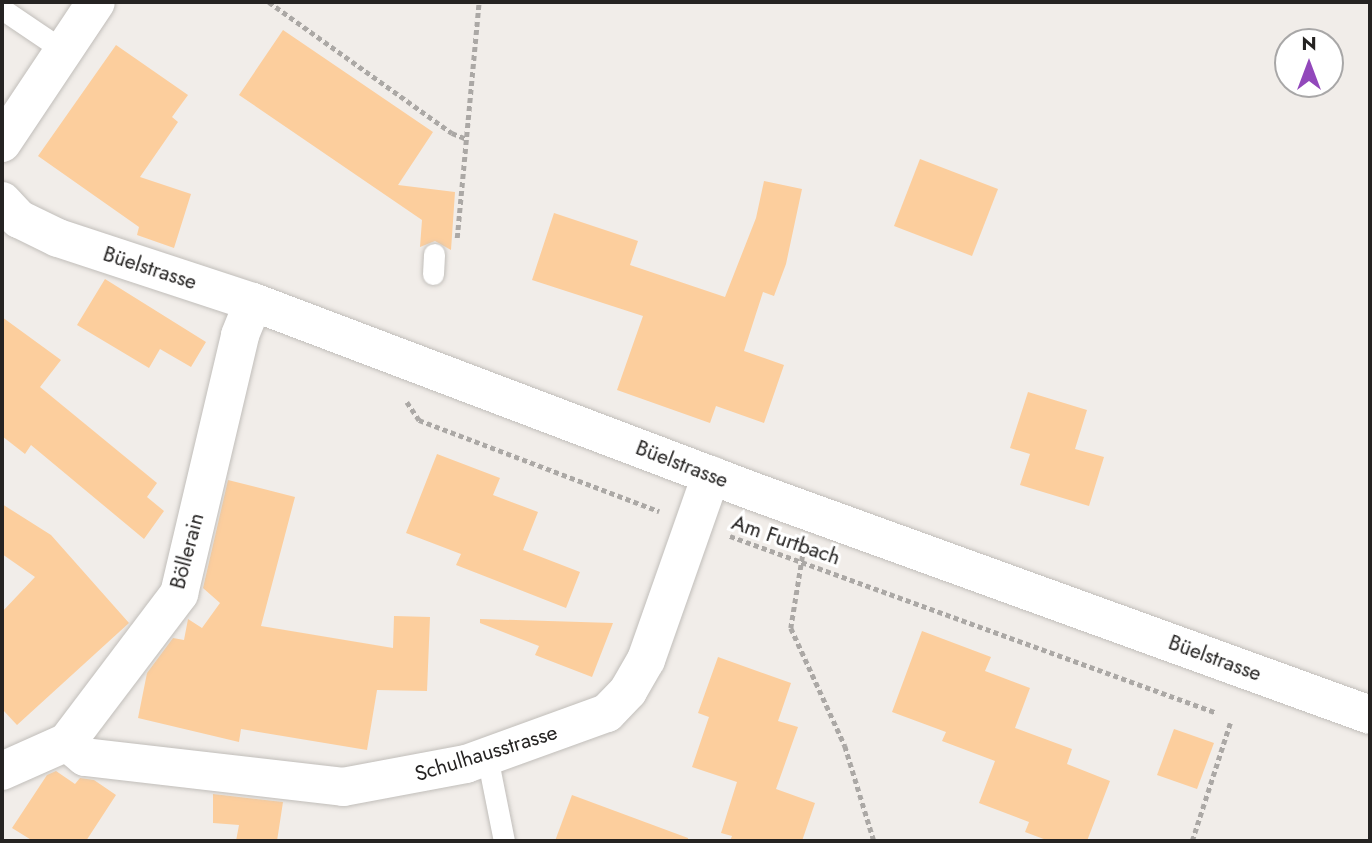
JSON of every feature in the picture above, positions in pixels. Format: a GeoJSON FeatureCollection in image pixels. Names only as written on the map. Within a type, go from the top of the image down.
{"type":"FeatureCollection","features":[{"type":"Feature","properties":{"kind":"street"},"geometry":{"type":"LineString","coordinates":[[2,143],[61,49],[96,2]]}},
{"type":"Feature","properties":{"kind":"street","name":"Büelstrasse"},"geometry":{"type":"LineString","coordinates":[[2,201],[19,219],[58,238],[253,302],[814,514],[1370,715]]}},
{"type":"Feature","properties":{"kind":"street","name":"Böllerain"},"geometry":{"type":"LineString","coordinates":[[2,771],[67,742],[178,594],[240,335],[253,302]]}},
{"type":"Feature","properties":{"kind":"street","name":"Schulhausstrasse"},"geometry":{"type":"LineString","coordinates":[[67,742],[85,757],[344,787],[394,781],[487,756],[607,713],[628,691],[646,660],[711,475]]}},
{"type":"Feature","properties":{"kind":"lane"},"geometry":{"type":"LineString","coordinates":[[2,9],[61,49]]}},
{"type":"Feature","properties":{"kind":"lane"},"geometry":{"type":"LineString","coordinates":[[487,756],[504,841]]}},
{"type":"Feature","properties":{"kind":"path"},"geometry":{"type":"LineString","coordinates":[[270,2],[452,133],[467,139]]}},
{"type":"Feature","properties":{"kind":"path"},"geometry":{"type":"LineString","coordinates":[[433,264],[454,274],[480,2]]}},
{"type":"Feature","properties":{"kind":"path","name":"Am Furtbach"},"geometry":{"type":"LineString","coordinates":[[386,351],[389,376],[419,420],[692,523],[1217,713]]}},
{"type":"Feature","properties":{"kind":"path"},"geometry":{"type":"LineString","coordinates":[[814,514],[800,561],[791,628],[845,746],[874,841]]}},
{"type":"Feature","properties":{"kind":"path"},"geometry":{"type":"LineString","coordinates":[[1192,841],[1230,723]]}},
{"type":"Feature","properties":{"kind":"building"},"geometry":{"type":"Polygon","coordinates":[[[283,30],[433,132],[398,185],[455,192],[451,250],[435,241],[420,247],[422,220],[239,95],[283,30]]]}},
{"type":"Feature","properties":{"kind":"building"},"geometry":{"type":"Polygon","coordinates":[[[116,45],[188,95],[172,117],[178,122],[140,177],[191,194],[174,248],[137,235],[139,227],[38,156],[116,45]]]}},
{"type":"Feature","properties":{"kind":"building"},"geometry":{"type":"Polygon","coordinates":[[[920,159],[998,189],[972,256],[894,226],[920,159]]]}},
{"type":"Feature","properties":{"kind":"building"},"geometry":{"type":"Polygon","coordinates":[[[764,181],[802,189],[786,264],[774,296],[763,292],[744,351],[784,365],[764,423],[716,406],[710,423],[617,390],[643,316],[532,280],[554,213],[638,241],[630,265],[725,297],[756,218],[764,181]]]}},
{"type":"Feature","properties":{"kind":"building"},"geometry":{"type":"Polygon","coordinates":[[[105,279],[206,342],[191,367],[160,349],[149,368],[77,325],[105,279]]]}},
{"type":"Feature","properties":{"kind":"building"},"geometry":{"type":"Polygon","coordinates":[[[2,317],[61,360],[40,387],[157,483],[147,497],[164,511],[144,539],[31,445],[25,454],[2,436],[2,317]]]}},
{"type":"Feature","properties":{"kind":"building"},"geometry":{"type":"Polygon","coordinates":[[[1028,392],[1087,410],[1075,449],[1104,457],[1089,506],[1020,485],[1030,454],[1010,448],[1028,392]]]}},
{"type":"Feature","properties":{"kind":"building"},"geometry":{"type":"Polygon","coordinates":[[[437,454],[500,478],[493,495],[538,512],[523,550],[580,572],[566,608],[456,565],[461,554],[406,533],[437,454]]]}},
{"type":"Feature","properties":{"kind":"building"},"geometry":{"type":"Polygon","coordinates":[[[228,480],[295,497],[261,626],[393,648],[394,616],[430,617],[427,691],[377,690],[367,750],[241,729],[239,742],[138,718],[147,673],[173,638],[184,640],[188,619],[202,628],[220,603],[203,588],[228,480]]]}},
{"type":"Feature","properties":{"kind":"building"},"geometry":{"type":"Polygon","coordinates":[[[2,504],[51,535],[129,623],[17,725],[2,709],[2,612],[35,577],[2,554],[2,504]]]}},
{"type":"Feature","properties":{"kind":"building"},"geometry":{"type":"Polygon","coordinates":[[[480,619],[613,623],[592,677],[535,655],[539,646],[480,623],[480,619]]]}},
{"type":"Feature","properties":{"kind":"building"},"geometry":{"type":"Polygon","coordinates":[[[922,631],[991,657],[985,671],[1030,688],[1015,728],[1072,749],[1067,764],[1110,781],[1087,841],[1049,841],[1025,832],[1029,822],[979,803],[995,761],[942,741],[946,732],[892,712],[922,631]]]}},
{"type":"Feature","properties":{"kind":"building"},"geometry":{"type":"Polygon","coordinates":[[[718,657],[791,683],[778,721],[798,727],[776,789],[815,803],[802,841],[730,841],[732,836],[721,833],[737,782],[692,767],[709,717],[698,713],[718,657]]]}},
{"type":"Feature","properties":{"kind":"building"},"geometry":{"type":"Polygon","coordinates":[[[1174,729],[1214,743],[1197,789],[1157,775],[1174,729]]]}},
{"type":"Feature","properties":{"kind":"building"},"geometry":{"type":"Polygon","coordinates":[[[56,771],[75,784],[80,778],[94,780],[116,795],[86,841],[33,841],[12,828],[47,775],[56,771]]]}},
{"type":"Feature","properties":{"kind":"building"},"geometry":{"type":"Polygon","coordinates":[[[213,794],[283,802],[277,841],[236,841],[239,825],[213,823],[213,794]]]}},
{"type":"Feature","properties":{"kind":"building"},"geometry":{"type":"Polygon","coordinates":[[[572,795],[688,838],[688,841],[555,841],[572,795]]]}}]}
